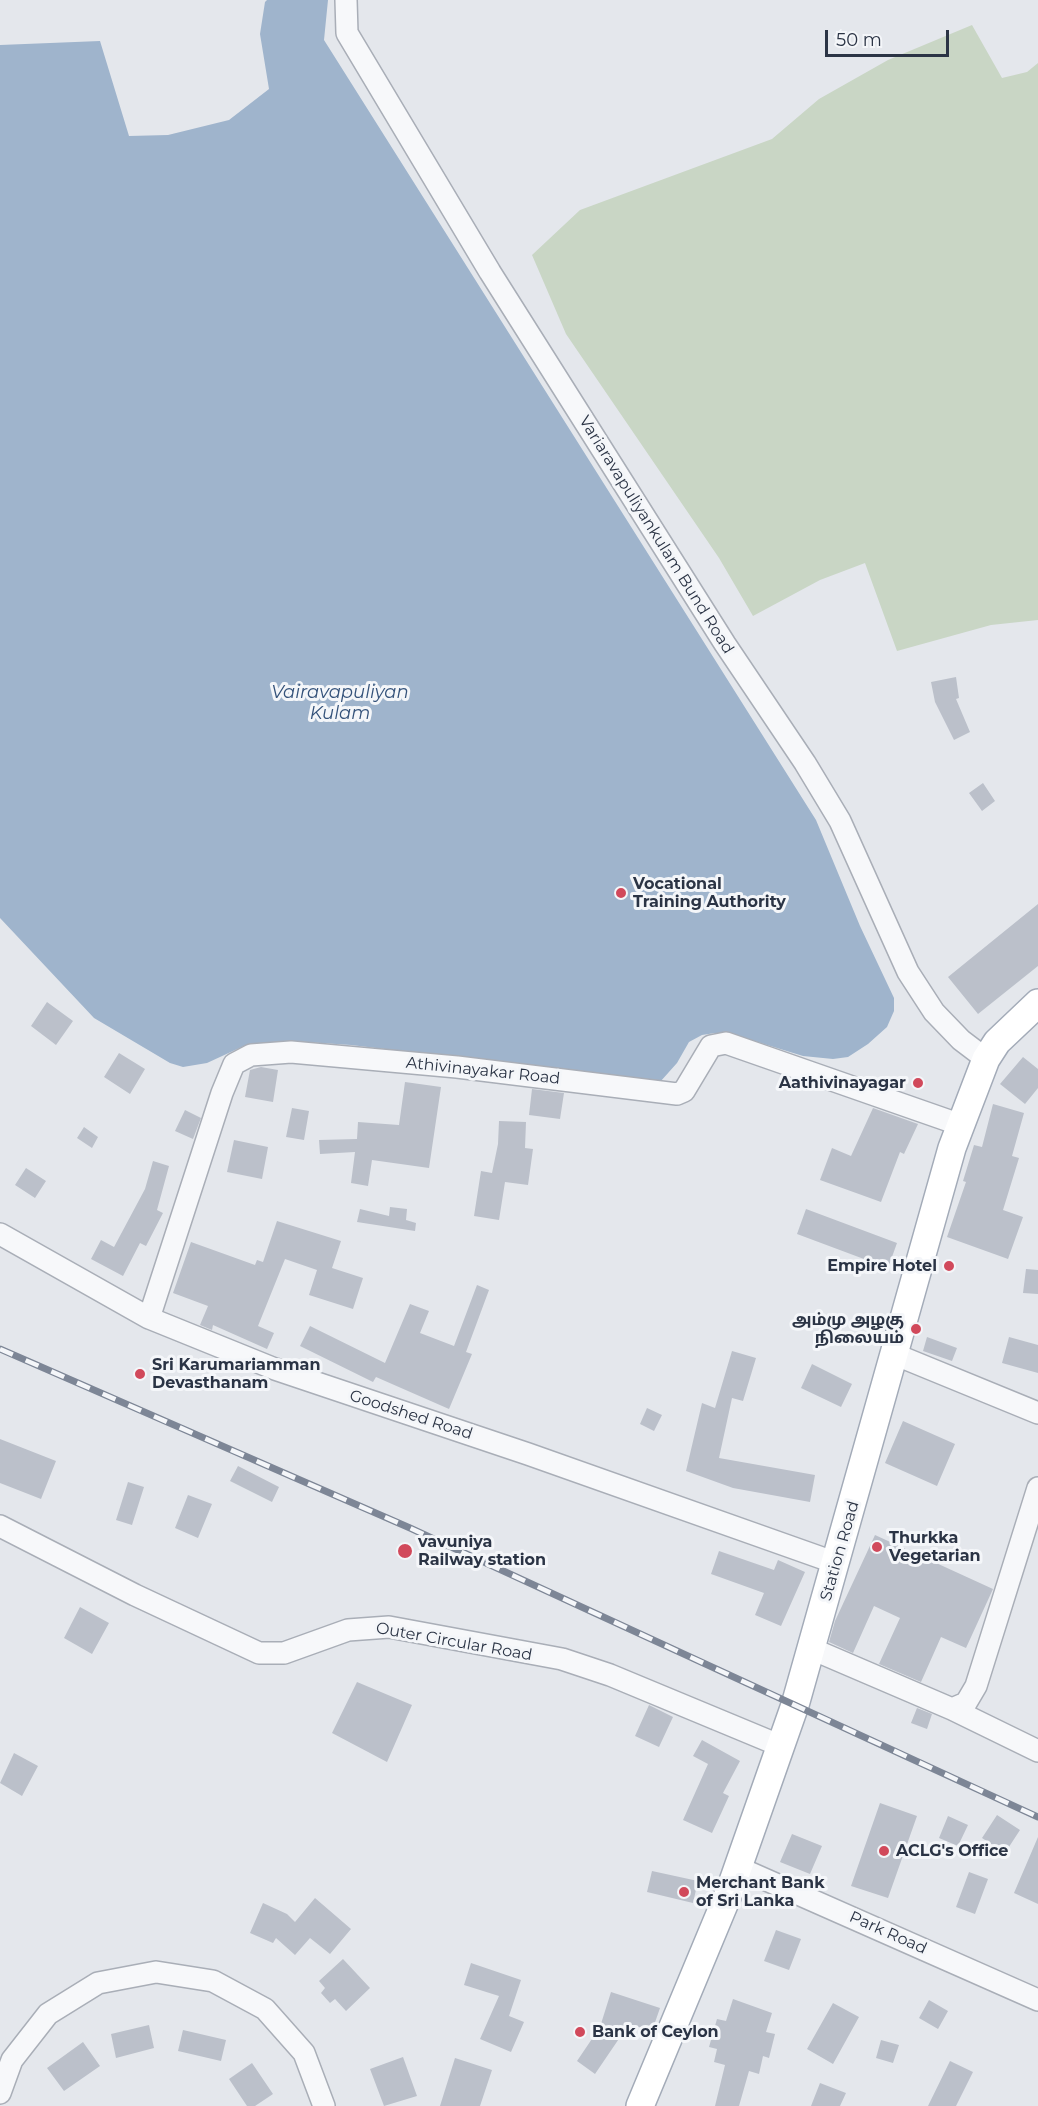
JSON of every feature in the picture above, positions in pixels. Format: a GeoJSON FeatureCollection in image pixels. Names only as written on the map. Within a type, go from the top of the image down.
{"type":"FeatureCollection","features":[{"type":"Feature","properties":{"kind":"main road","name":"Station Road"},"geometry":{"type":"LineString","coordinates":[[640,2106],[730,1890],[781,1746],[812,1649],[952,1148],[986,1059],[997,1042],[1038,1003]]}},
{"type":"Feature","properties":{"kind":"street","name":"Variaravapuliyankulam Bund Road"},"geometry":{"type":"LineString","coordinates":[[346,0],[347,33],[490,272],[725,644],[805,763],[840,822],[908,972],[934,1012],[961,1040],[986,1059]]}},
{"type":"Feature","properties":{"kind":"street","name":"Athivinayakar Road"},"geometry":{"type":"LineString","coordinates":[[149,1318],[222,1093],[234,1064],[251,1055],[291,1052],[457,1067],[677,1094],[684,1091],[711,1046],[726,1043],[961,1125]]}},
{"type":"Feature","properties":{"kind":"street","name":"Goodshed Road"},"geometry":{"type":"LineString","coordinates":[[0,1234],[149,1318],[274,1370],[528,1454],[836,1563]]}},
{"type":"Feature","properties":{"kind":"street"},"geometry":{"type":"LineString","coordinates":[[894,1354],[1038,1413]]}},
{"type":"Feature","properties":{"kind":"street"},"geometry":{"type":"LineString","coordinates":[[951,1709],[966,1703],[975,1686],[1038,1488]]}},
{"type":"Feature","properties":{"kind":"street","name":"Outer Circular Road"},"geometry":{"type":"LineString","coordinates":[[0,1526],[135,1595],[259,1653],[284,1653],[348,1630],[389,1627],[562,1659],[610,1675],[781,1746]]}},
{"type":"Feature","properties":{"kind":"street"},"geometry":{"type":"LineString","coordinates":[[812,1649],[951,1709],[1038,1751]]}},
{"type":"Feature","properties":{"kind":"street","name":"Park Road"},"geometry":{"type":"LineString","coordinates":[[737,1866],[1038,2000]]}},
{"type":"Feature","properties":{"kind":"street"},"geometry":{"type":"LineString","coordinates":[[0,2093],[6,2057],[48,2014],[98,1983],[156,1972],[213,1980],[265,2009],[304,2053],[324,2106]]}},
{"type":"Feature","properties":{"kind":"green space"},"geometry":{"type":"Polygon","coordinates":[[[972,25],[1002,78],[1027,72],[1038,63],[1038,620],[991,625],[897,651],[865,563],[820,580],[753,616],[719,558],[566,334],[532,255],[580,210],[772,139],[819,99],[888,60],[972,25]]]}},
{"type":"Feature","properties":{"kind":"water","name":"Vairavapuliyan Kulam"},"geometry":{"type":"Polygon","coordinates":[[[267,0],[328,0],[324,40],[816,820],[860,926],[894,998],[894,1011],[887,1027],[868,1044],[848,1057],[833,1059],[803,1056],[738,1036],[715,1033],[702,1035],[689,1042],[677,1063],[660,1082],[351,1045],[291,1041],[246,1045],[207,1063],[183,1067],[170,1063],[94,1018],[0,918],[0,45],[100,41],[129,136],[168,135],[229,120],[269,89],[260,34],[267,0]]]}},
{"type":"Feature","properties":{"kind":"building"},"geometry":{"type":"Polygon","coordinates":[[[956,677],[959,698],[956,699],[970,732],[954,740],[935,702],[931,682],[956,677]]]}},
{"type":"Feature","properties":{"kind":"building"},"geometry":{"type":"Polygon","coordinates":[[[983,783],[995,801],[982,811],[969,793],[983,783]]]}},
{"type":"Feature","properties":{"kind":"building"},"geometry":{"type":"Polygon","coordinates":[[[1038,904],[1038,966],[978,1014],[948,977],[1038,904]]]}},
{"type":"Feature","properties":{"kind":"building"},"geometry":{"type":"Polygon","coordinates":[[[47,1002],[73,1021],[56,1045],[31,1026],[47,1002]]]}},
{"type":"Feature","properties":{"kind":"building"},"geometry":{"type":"Polygon","coordinates":[[[119,1053],[145,1069],[130,1094],[104,1077],[119,1053]]]}},
{"type":"Feature","properties":{"kind":"building"},"geometry":{"type":"Polygon","coordinates":[[[1023,1057],[1038,1069],[1038,1088],[1025,1104],[1000,1084],[1023,1057]]]}},
{"type":"Feature","properties":{"kind":"building"},"geometry":{"type":"Polygon","coordinates":[[[261,1067],[278,1070],[273,1102],[245,1097],[250,1070],[261,1067]]]}},
{"type":"Feature","properties":{"kind":"building"},"geometry":{"type":"Polygon","coordinates":[[[405,1082],[441,1087],[429,1168],[372,1160],[368,1186],[351,1183],[355,1152],[320,1154],[319,1140],[357,1139],[358,1122],[399,1125],[405,1082]]]}},
{"type":"Feature","properties":{"kind":"building"},"geometry":{"type":"Polygon","coordinates":[[[532,1089],[564,1093],[560,1119],[529,1115],[532,1089]]]}},
{"type":"Feature","properties":{"kind":"building"},"geometry":{"type":"Polygon","coordinates":[[[993,1104],[1024,1113],[1012,1156],[1019,1158],[1003,1210],[1023,1217],[1008,1259],[947,1237],[966,1182],[963,1181],[974,1145],[982,1147],[993,1104]]]}},
{"type":"Feature","properties":{"kind":"building"},"geometry":{"type":"Polygon","coordinates":[[[292,1108],[309,1111],[304,1140],[286,1137],[292,1108]]]}},
{"type":"Feature","properties":{"kind":"building"},"geometry":{"type":"Polygon","coordinates":[[[873,1108],[918,1124],[904,1154],[900,1152],[881,1202],[820,1180],[832,1148],[851,1156],[873,1108]]]}},
{"type":"Feature","properties":{"kind":"building"},"geometry":{"type":"Polygon","coordinates":[[[185,1110],[201,1118],[193,1139],[175,1131],[185,1110]]]}},
{"type":"Feature","properties":{"kind":"building"},"geometry":{"type":"Polygon","coordinates":[[[499,1121],[526,1122],[525,1148],[533,1149],[528,1185],[505,1182],[499,1220],[474,1216],[481,1171],[492,1173],[498,1144],[499,1121]]]}},
{"type":"Feature","properties":{"kind":"building"},"geometry":{"type":"Polygon","coordinates":[[[84,1127],[98,1137],[92,1148],[77,1138],[84,1127]]]}},
{"type":"Feature","properties":{"kind":"building"},"geometry":{"type":"Polygon","coordinates":[[[234,1140],[268,1147],[262,1179],[227,1172],[234,1140]]]}},
{"type":"Feature","properties":{"kind":"building"},"geometry":{"type":"Polygon","coordinates":[[[153,1161],[169,1166],[157,1210],[163,1213],[146,1246],[140,1243],[123,1276],[91,1259],[101,1240],[114,1247],[145,1189],[153,1161]]]}},
{"type":"Feature","properties":{"kind":"building"},"geometry":{"type":"Polygon","coordinates":[[[26,1168],[46,1181],[35,1198],[15,1185],[26,1168]]]}},
{"type":"Feature","properties":{"kind":"building"},"geometry":{"type":"Polygon","coordinates":[[[390,1207],[407,1209],[406,1220],[416,1223],[415,1231],[357,1222],[360,1209],[389,1216],[390,1207]]]}},
{"type":"Feature","properties":{"kind":"building"},"geometry":{"type":"Polygon","coordinates":[[[806,1209],[897,1243],[888,1268],[797,1234],[806,1209]]]}},
{"type":"Feature","properties":{"kind":"building"},"geometry":{"type":"Polygon","coordinates":[[[277,1221],[341,1241],[332,1268],[363,1278],[353,1309],[309,1295],[317,1270],[285,1259],[258,1326],[274,1333],[267,1349],[213,1325],[212,1330],[200,1325],[208,1306],[173,1293],[191,1242],[255,1265],[257,1260],[263,1262],[277,1221]]]}},
{"type":"Feature","properties":{"kind":"building"},"geometry":{"type":"Polygon","coordinates":[[[1026,1269],[1038,1270],[1038,1294],[1023,1293],[1026,1269]]]}},
{"type":"Feature","properties":{"kind":"building"},"geometry":{"type":"Polygon","coordinates":[[[477,1285],[489,1290],[466,1352],[472,1354],[449,1409],[376,1377],[373,1382],[300,1346],[310,1326],[385,1363],[410,1304],[429,1311],[420,1333],[454,1346],[477,1285]]]}},
{"type":"Feature","properties":{"kind":"building"},"geometry":{"type":"Polygon","coordinates":[[[927,1337],[957,1348],[952,1361],[923,1351],[927,1337]]]}},
{"type":"Feature","properties":{"kind":"building"},"geometry":{"type":"Polygon","coordinates":[[[1009,1337],[1038,1345],[1038,1373],[1002,1363],[1009,1337]]]}},
{"type":"Feature","properties":{"kind":"building"},"geometry":{"type":"Polygon","coordinates":[[[732,1351],[756,1358],[743,1401],[732,1398],[719,1458],[815,1475],[810,1502],[733,1488],[686,1471],[702,1403],[715,1408],[732,1351]]]}},
{"type":"Feature","properties":{"kind":"building"},"geometry":{"type":"Polygon","coordinates":[[[812,1364],[852,1384],[841,1407],[801,1388],[812,1364]]]}},
{"type":"Feature","properties":{"kind":"building"},"geometry":{"type":"Polygon","coordinates":[[[647,1408],[662,1415],[654,1431],[640,1424],[647,1408]]]}},
{"type":"Feature","properties":{"kind":"building"},"geometry":{"type":"Polygon","coordinates":[[[903,1421],[955,1444],[937,1486],[885,1463],[903,1421]]]}},
{"type":"Feature","properties":{"kind":"building"},"geometry":{"type":"Polygon","coordinates":[[[0,1439],[56,1461],[41,1499],[0,1483],[0,1439]]]}},
{"type":"Feature","properties":{"kind":"building"},"geometry":{"type":"Polygon","coordinates":[[[238,1466],[279,1487],[272,1502],[230,1481],[238,1466]]]}},
{"type":"Feature","properties":{"kind":"building"},"geometry":{"type":"Polygon","coordinates":[[[128,1482],[144,1487],[132,1525],[116,1520],[128,1482]]]}},
{"type":"Feature","properties":{"kind":"building"},"geometry":{"type":"Polygon","coordinates":[[[188,1495],[212,1504],[198,1538],[175,1528],[188,1495]]]}},
{"type":"Feature","properties":{"kind":"building"},"geometry":{"type":"Polygon","coordinates":[[[875,1535],[993,1589],[966,1648],[941,1637],[921,1682],[879,1664],[900,1618],[874,1606],[853,1653],[829,1642],[835,1621],[875,1535]]]}},
{"type":"Feature","properties":{"kind":"building"},"geometry":{"type":"Polygon","coordinates":[[[719,1551],[774,1570],[778,1560],[805,1572],[781,1626],[755,1615],[764,1593],[711,1574],[719,1551]]]}},
{"type":"Feature","properties":{"kind":"building"},"geometry":{"type":"Polygon","coordinates":[[[80,1607],[109,1623],[92,1654],[64,1638],[80,1607]]]}},
{"type":"Feature","properties":{"kind":"building"},"geometry":{"type":"Polygon","coordinates":[[[357,1682],[412,1705],[387,1762],[332,1733],[357,1682]]]}},
{"type":"Feature","properties":{"kind":"building"},"geometry":{"type":"Polygon","coordinates":[[[649,1705],[673,1717],[659,1747],[635,1736],[649,1705]]]}},
{"type":"Feature","properties":{"kind":"building"},"geometry":{"type":"Polygon","coordinates":[[[917,1708],[932,1714],[927,1729],[911,1723],[917,1708]]]}},
{"type":"Feature","properties":{"kind":"building"},"geometry":{"type":"Polygon","coordinates":[[[702,1740],[740,1761],[723,1793],[729,1796],[712,1833],[683,1820],[708,1764],[693,1756],[702,1740]]]}},
{"type":"Feature","properties":{"kind":"building"},"geometry":{"type":"Polygon","coordinates":[[[14,1753],[38,1766],[22,1796],[0,1783],[14,1753]]]}},
{"type":"Feature","properties":{"kind":"building","name":"ACLG's Office"},"geometry":{"type":"Polygon","coordinates":[[[880,1803],[917,1816],[888,1898],[851,1886],[880,1803]]]}},
{"type":"Feature","properties":{"kind":"building"},"geometry":{"type":"Polygon","coordinates":[[[997,1815],[1020,1830],[1005,1853],[982,1838],[997,1815]]]}},
{"type":"Feature","properties":{"kind":"building"},"geometry":{"type":"Polygon","coordinates":[[[948,1816],[968,1825],[958,1846],[939,1838],[948,1816]]]}},
{"type":"Feature","properties":{"kind":"building"},"geometry":{"type":"Polygon","coordinates":[[[792,1834],[822,1846],[810,1874],[780,1862],[792,1834]]]}},
{"type":"Feature","properties":{"kind":"building"},"geometry":{"type":"Polygon","coordinates":[[[1038,1837],[1038,1904],[1014,1893],[1038,1837]]]}},
{"type":"Feature","properties":{"kind":"building"},"geometry":{"type":"Polygon","coordinates":[[[652,1871],[698,1881],[693,1903],[647,1892],[652,1871]]]}},
{"type":"Feature","properties":{"kind":"building"},"geometry":{"type":"Polygon","coordinates":[[[969,1872],[988,1879],[975,1914],[956,1907],[969,1872]]]}},
{"type":"Feature","properties":{"kind":"building"},"geometry":{"type":"Polygon","coordinates":[[[315,1898],[351,1929],[330,1954],[310,1938],[295,1955],[276,1938],[273,1943],[250,1933],[263,1903],[287,1914],[295,1922],[315,1898]]]}},
{"type":"Feature","properties":{"kind":"building"},"geometry":{"type":"Polygon","coordinates":[[[776,1930],[801,1939],[789,1970],[764,1961],[776,1930]]]}},
{"type":"Feature","properties":{"kind":"building"},"geometry":{"type":"Polygon","coordinates":[[[343,1959],[370,1988],[346,2011],[335,1999],[330,2003],[321,1993],[325,1988],[319,1981],[343,1959]]]}},
{"type":"Feature","properties":{"kind":"building"},"geometry":{"type":"Polygon","coordinates":[[[471,1963],[521,1980],[509,2016],[524,2022],[511,2052],[480,2039],[499,1996],[464,1985],[471,1963]]]}},
{"type":"Feature","properties":{"kind":"building"},"geometry":{"type":"Polygon","coordinates":[[[611,1992],[660,2008],[652,2031],[629,2024],[595,2074],[577,2061],[600,2027],[611,1992]]]}},
{"type":"Feature","properties":{"kind":"building"},"geometry":{"type":"Polygon","coordinates":[[[733,1999],[772,2013],[766,2032],[775,2034],[769,2058],[763,2056],[759,2074],[749,2071],[739,2106],[715,2106],[725,2065],[714,2062],[717,2049],[709,2047],[717,2019],[726,2021],[733,1999]]]}},
{"type":"Feature","properties":{"kind":"building"},"geometry":{"type":"Polygon","coordinates":[[[929,2000],[948,2011],[938,2029],[919,2018],[929,2000]]]}},
{"type":"Feature","properties":{"kind":"building"},"geometry":{"type":"Polygon","coordinates":[[[833,2003],[859,2017],[833,2064],[807,2049],[833,2003]]]}},
{"type":"Feature","properties":{"kind":"building"},"geometry":{"type":"Polygon","coordinates":[[[149,2025],[154,2048],[116,2058],[111,2034],[149,2025]]]}},
{"type":"Feature","properties":{"kind":"building"},"geometry":{"type":"Polygon","coordinates":[[[183,2030],[226,2040],[221,2061],[178,2051],[183,2030]]]}},
{"type":"Feature","properties":{"kind":"building"},"geometry":{"type":"Polygon","coordinates":[[[881,2040],[899,2045],[893,2063],[876,2058],[881,2040]]]}},
{"type":"Feature","properties":{"kind":"building"},"geometry":{"type":"Polygon","coordinates":[[[83,2042],[100,2066],[64,2091],[47,2068],[83,2042]]]}},
{"type":"Feature","properties":{"kind":"building"},"geometry":{"type":"Polygon","coordinates":[[[403,2057],[417,2096],[384,2106],[370,2069],[403,2057]]]}},
{"type":"Feature","properties":{"kind":"building"},"geometry":{"type":"Polygon","coordinates":[[[455,2058],[492,2070],[480,2106],[440,2106],[455,2058]]]}},
{"type":"Feature","properties":{"kind":"building"},"geometry":{"type":"Polygon","coordinates":[[[950,2061],[973,2072],[956,2106],[928,2106],[950,2061]]]}},
{"type":"Feature","properties":{"kind":"building"},"geometry":{"type":"Polygon","coordinates":[[[252,2063],[273,2094],[255,2106],[247,2106],[229,2079],[252,2063]]]}},
{"type":"Feature","properties":{"kind":"building"},"geometry":{"type":"Polygon","coordinates":[[[820,2083],[846,2093],[840,2106],[811,2106],[820,2083]]]}},
{"type":"Feature","properties":{"kind":"railway"},"geometry":{"type":"LineString","coordinates":[[0,1349],[410,1528],[1038,1817]]}},
{"type":"Feature","properties":{"kind":"place","name":"Vocational Training Authority"},"geometry":{"type":"Point","coordinates":[621,893]}},
{"type":"Feature","properties":{"kind":"place","name":"Aathivinayagar"},"geometry":{"type":"Point","coordinates":[918,1083]}},
{"type":"Feature","properties":{"kind":"place","name":"Empire Hotel"},"geometry":{"type":"Point","coordinates":[949,1266]}},
{"type":"Feature","properties":{"kind":"place","name":"அம்மு அழகு நிலையம்"},"geometry":{"type":"Point","coordinates":[916,1329]}},
{"type":"Feature","properties":{"kind":"place","name":"Sri Karumariamman Devasthanam"},"geometry":{"type":"Point","coordinates":[140,1374]}},
{"type":"Feature","properties":{"kind":"place","name":"Thurkka Vegetarian"},"geometry":{"type":"Point","coordinates":[877,1547]}},
{"type":"Feature","properties":{"kind":"place","name":"vavuniya Railway station"},"geometry":{"type":"Point","coordinates":[405,1551]}},
{"type":"Feature","properties":{"kind":"place","name":"ACLG's Office"},"geometry":{"type":"Point","coordinates":[884,1851]}},
{"type":"Feature","properties":{"kind":"place","name":"Merchant Bank of Sri Lanka"},"geometry":{"type":"Point","coordinates":[684,1892]}},
{"type":"Feature","properties":{"kind":"place","name":"Bank of Ceylon"},"geometry":{"type":"Point","coordinates":[580,2032]}}]}
